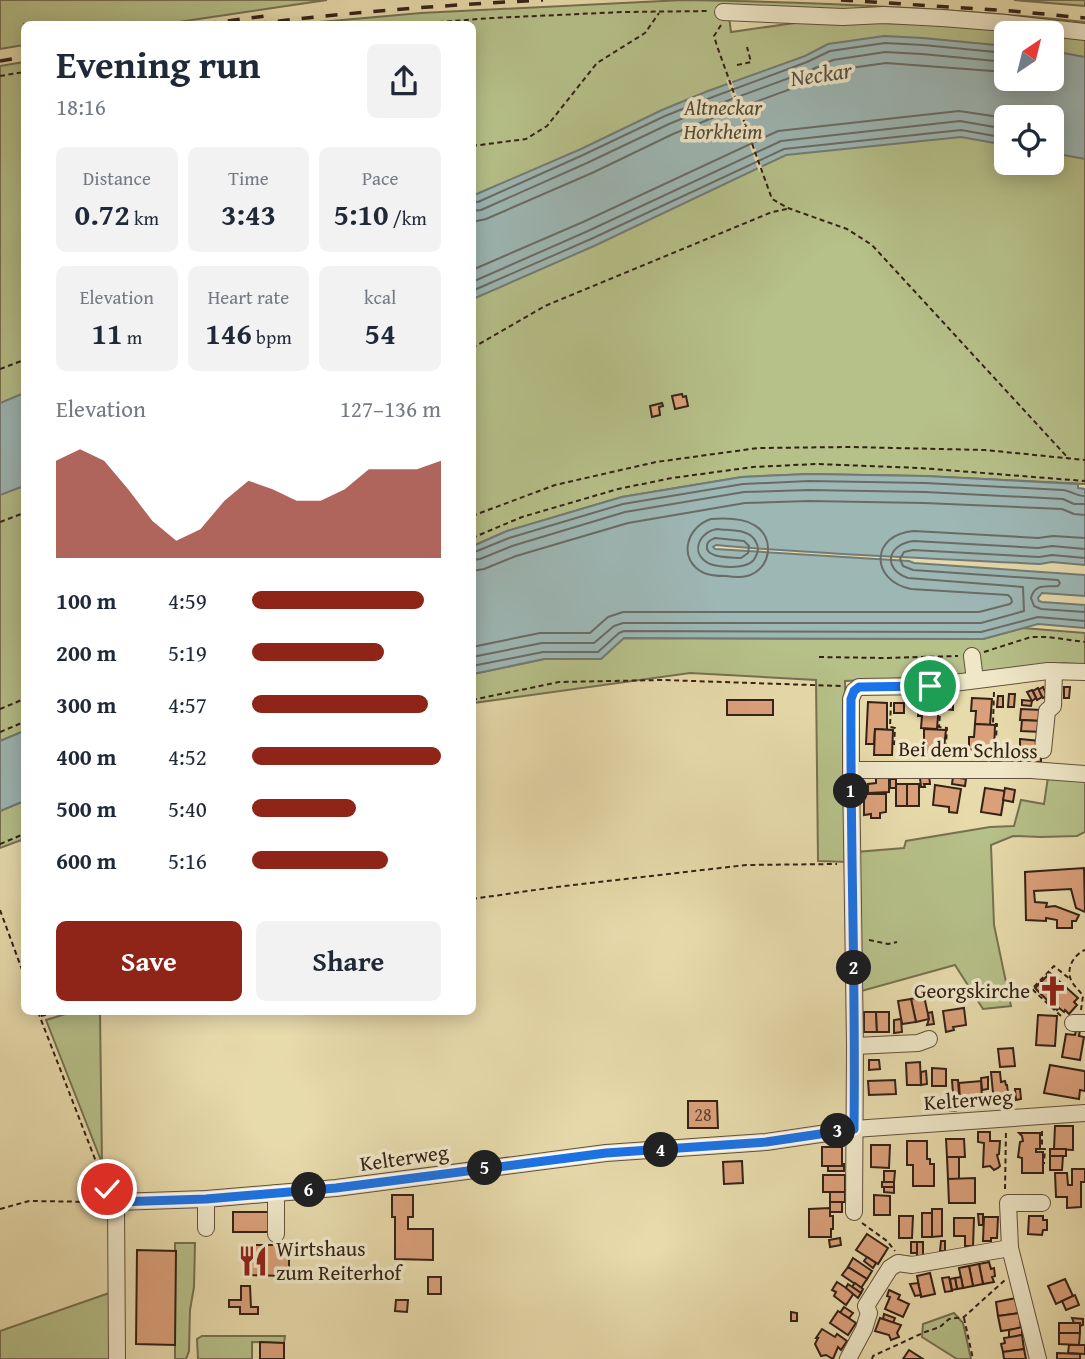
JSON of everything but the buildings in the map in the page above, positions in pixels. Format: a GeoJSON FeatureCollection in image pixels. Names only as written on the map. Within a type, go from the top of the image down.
{"type":"FeatureCollection","features":[{"type":"Feature","properties":{"kind":"street"},"geometry":{"type":"LineString","coordinates":[[723,12],[812,8],[843,18],[884,15],[942,18],[1085,32]]}},
{"type":"Feature","properties":{"kind":"street"},"geometry":{"type":"LineString","coordinates":[[972,656],[975,680]]}},
{"type":"Feature","properties":{"kind":"street"},"geometry":{"type":"LineString","coordinates":[[854,1212],[851,699],[854,691],[859,687],[942,684],[1054,671],[1085,672]]}},
{"type":"Feature","properties":{"kind":"street"},"geometry":{"type":"LineString","coordinates":[[1043,750],[1047,711],[1053,706],[1054,671]]}},
{"type":"Feature","properties":{"kind":"street","name":"Bei dem Schloss"},"geometry":{"type":"LineString","coordinates":[[851,770],[1031,770],[1085,774]]}},
{"type":"Feature","properties":{"kind":"street"},"geometry":{"type":"LineString","coordinates":[[855,1046],[918,1044],[929,1040]]}},
{"type":"Feature","properties":{"kind":"street","name":"Kelterweg"},"geometry":{"type":"LineString","coordinates":[[117,1202],[206,1199],[336,1188],[606,1153],[766,1142],[854,1129],[1085,1113]]}},
{"type":"Feature","properties":{"kind":"street"},"geometry":{"type":"LineString","coordinates":[[276,1193],[276,1234]]}},
{"type":"Feature","properties":{"kind":"street"},"geometry":{"type":"LineString","coordinates":[[205,1228],[206,1199]]}},
{"type":"Feature","properties":{"kind":"street"},"geometry":{"type":"LineString","coordinates":[[117,1202],[117,1359]]}},
{"type":"Feature","properties":{"kind":"street"},"geometry":{"type":"LineString","coordinates":[[1038,1359],[1010,1248],[1008,1203],[1042,1203]]}},
{"type":"Feature","properties":{"kind":"street"},"geometry":{"type":"LineString","coordinates":[[848,1359],[869,1312],[866,1306],[890,1268],[898,1262],[912,1265],[1010,1248]]}},
{"type":"Feature","properties":{"kind":"path"},"geometry":{"type":"LineString","coordinates":[[476,145],[526,139],[547,126],[597,63],[645,33],[660,11]]}},
{"type":"Feature","properties":{"kind":"path"},"geometry":{"type":"LineString","coordinates":[[452,21],[660,11],[723,12],[723,22],[714,36],[772,200],[847,229],[872,245],[1069,459]]}},
{"type":"Feature","properties":{"kind":"path"},"geometry":{"type":"LineString","coordinates":[[737,65],[751,62],[747,47]]}},
{"type":"Feature","properties":{"kind":"path"},"geometry":{"type":"LineString","coordinates":[[0,76],[21,72]]}},
{"type":"Feature","properties":{"kind":"path"},"geometry":{"type":"LineString","coordinates":[[476,346],[545,306],[772,212],[788,208]]}},
{"type":"Feature","properties":{"kind":"path"},"geometry":{"type":"LineString","coordinates":[[0,369],[21,361]]}},
{"type":"Feature","properties":{"kind":"path"},"geometry":{"type":"LineString","coordinates":[[476,515],[555,485],[656,462],[758,448],[985,450],[1085,460]]}},
{"type":"Feature","properties":{"kind":"path"},"geometry":{"type":"LineString","coordinates":[[476,536],[522,517],[618,489],[752,467],[817,464],[920,468],[1084,482]]}},
{"type":"Feature","properties":{"kind":"path"},"geometry":{"type":"LineString","coordinates":[[0,522],[21,514]]}},
{"type":"Feature","properties":{"kind":"path"},"geometry":{"type":"LineString","coordinates":[[819,657],[972,656],[1031,637],[1085,642]]}},
{"type":"Feature","properties":{"kind":"path"},"geometry":{"type":"LineString","coordinates":[[995,677],[993,724],[997,724],[996,738]]}},
{"type":"Feature","properties":{"kind":"path"},"geometry":{"type":"LineString","coordinates":[[476,699],[559,681],[663,680],[859,687]]}},
{"type":"Feature","properties":{"kind":"path"},"geometry":{"type":"LineString","coordinates":[[942,684],[939,727],[947,728],[946,744]]}},
{"type":"Feature","properties":{"kind":"path"},"geometry":{"type":"LineString","coordinates":[[891,687],[890,727],[895,728],[894,745]]}},
{"type":"Feature","properties":{"kind":"path"},"geometry":{"type":"LineString","coordinates":[[0,709],[21,700]]}},
{"type":"Feature","properties":{"kind":"path"},"geometry":{"type":"LineString","coordinates":[[0,733],[21,723]]}},
{"type":"Feature","properties":{"kind":"path"},"geometry":{"type":"LineString","coordinates":[[0,844],[21,835]]}},
{"type":"Feature","properties":{"kind":"path"},"geometry":{"type":"LineString","coordinates":[[476,897],[746,865],[837,864]]}},
{"type":"Feature","properties":{"kind":"path"},"geometry":{"type":"LineString","coordinates":[[0,910],[21,967]]}},
{"type":"Feature","properties":{"kind":"path"},"geometry":{"type":"LineString","coordinates":[[854,938],[888,944],[897,942]]}},
{"type":"Feature","properties":{"kind":"path"},"geometry":{"type":"LineString","coordinates":[[1071,981],[1071,963],[1079,952],[1085,950]]}},
{"type":"Feature","properties":{"kind":"path"},"geometry":{"type":"LineString","coordinates":[[1054,966],[1071,981],[1083,996],[1075,1019],[1032,989],[1054,966]]}},
{"type":"Feature","properties":{"kind":"path"},"geometry":{"type":"LineString","coordinates":[[44,1015],[40,1016],[107,1189],[117,1202]]}},
{"type":"Feature","properties":{"kind":"path"},"geometry":{"type":"LineString","coordinates":[[1043,1116],[1044,1164]]}},
{"type":"Feature","properties":{"kind":"path"},"geometry":{"type":"LineString","coordinates":[[1006,1118],[1005,1197],[1008,1203]]}},
{"type":"Feature","properties":{"kind":"path"},"geometry":{"type":"LineString","coordinates":[[0,1209],[29,1201],[117,1202]]}},
{"type":"Feature","properties":{"kind":"path"},"geometry":{"type":"LineString","coordinates":[[854,1212],[855,1218],[887,1241],[895,1251],[898,1262]]}},
{"type":"Feature","properties":{"kind":"path"},"geometry":{"type":"LineString","coordinates":[[872,1359],[873,1356],[940,1327],[949,1319],[964,1317],[1016,1269]]}},
{"type":"Feature","properties":{"kind":"path"},"geometry":{"type":"LineString","coordinates":[[964,1317],[973,1359]]}},
{"type":"Feature","properties":{"kind":"green space"},"geometry":{"type":"Polygon","coordinates":[[[0,0],[327,0],[185,21],[21,21],[21,46],[0,49],[0,0]]]}},
{"type":"Feature","properties":{"kind":"green space"},"geometry":{"type":"Polygon","coordinates":[[[683,0],[884,6],[1085,22],[1085,31],[1064,30],[1064,21],[994,21],[994,25],[728,9],[731,32],[802,22],[994,27],[994,91],[1064,91],[1064,32],[1085,34],[1085,484],[925,476],[809,474],[742,477],[622,497],[507,531],[476,545],[476,21],[331,21],[421,13],[683,0]]]}},
{"type":"Feature","properties":{"kind":"green space"},"geometry":{"type":"Polygon","coordinates":[[[1014,0],[1085,0],[1085,6],[1014,0]]]}},
{"type":"Feature","properties":{"kind":"green space"},"geometry":{"type":"Polygon","coordinates":[[[21,62],[21,732],[0,741],[0,66],[21,62]]]}},
{"type":"Feature","properties":{"kind":"green space"},"geometry":{"type":"Polygon","coordinates":[[[1023,628],[1085,633],[1085,665],[1064,663],[998,674],[845,681],[848,862],[818,861],[816,680],[690,673],[476,703],[476,673],[544,659],[601,659],[623,638],[983,639],[1023,628]]]}},
{"type":"Feature","properties":{"kind":"green space"},"geometry":{"type":"Polygon","coordinates":[[[1048,777],[1085,780],[1085,832],[1077,836],[1013,836],[991,845],[994,925],[1011,1006],[983,1009],[955,965],[858,992],[856,852],[904,848],[906,841],[990,827],[1014,826],[1021,800],[1044,804],[1048,777]]]}},
{"type":"Feature","properties":{"kind":"green space"},"geometry":{"type":"Polygon","coordinates":[[[21,802],[21,840],[0,848],[0,811],[21,802]]]}},
{"type":"Feature","properties":{"kind":"green space"},"geometry":{"type":"Polygon","coordinates":[[[62,1015],[100,1015],[102,1163],[46,1020],[62,1015]]]}},
{"type":"Feature","properties":{"kind":"green space"},"geometry":{"type":"Polygon","coordinates":[[[175,1243],[195,1243],[194,1287],[186,1359],[175,1359],[175,1243]]]}},
{"type":"Feature","properties":{"kind":"green space"},"geometry":{"type":"Polygon","coordinates":[[[115,1291],[113,1359],[0,1359],[0,1331],[115,1291]]]}},
{"type":"Feature","properties":{"kind":"green space"},"geometry":{"type":"Polygon","coordinates":[[[954,1313],[963,1323],[971,1359],[957,1359],[922,1337],[923,1324],[954,1313]]]}},
{"type":"Feature","properties":{"kind":"green space"},"geometry":{"type":"Polygon","coordinates":[[[202,1336],[285,1336],[284,1343],[252,1342],[252,1359],[198,1359],[197,1339],[202,1336]]]}},
{"type":"Feature","properties":{"kind":"water","name":"Altneckar Horkheim"},"geometry":{"type":"Polygon","coordinates":[[[884,36],[994,45],[994,91],[1064,91],[1064,53],[1085,57],[1085,159],[1064,155],[1064,105],[994,105],[994,143],[961,137],[786,155],[594,246],[476,298],[476,194],[662,110],[805,56],[828,44],[884,36]]]}},
{"type":"Feature","properties":{"kind":"water"},"geometry":{"type":"Polygon","coordinates":[[[21,394],[21,487],[0,495],[0,403],[21,394]]]}},
{"type":"Feature","properties":{"kind":"water"},"geometry":{"type":"Polygon","coordinates":[[[809,474],[925,476],[1078,484],[1078,488],[1085,489],[1085,565],[838,554],[716,545],[713,547],[1085,575],[1085,596],[1042,593],[1038,598],[1042,602],[1085,605],[1085,628],[1038,624],[983,639],[624,638],[601,659],[544,659],[476,673],[476,545],[507,531],[622,497],[742,477],[809,474]]]}},
{"type":"Feature","properties":{"kind":"water"},"geometry":{"type":"Polygon","coordinates":[[[21,732],[21,802],[0,811],[0,741],[21,732]]]}},
{"type":"Feature","properties":{"kind":"pier"},"geometry":{"type":"Polygon","coordinates":[[[731,79],[763,170],[759,172],[726,80],[731,79]]]}},
{"type":"Feature","properties":{"kind":"railway"},"geometry":{"type":"LineString","coordinates":[[281,21],[398,9],[543,0]]}},
{"type":"Feature","properties":{"kind":"railway"},"geometry":{"type":"LineString","coordinates":[[841,0],[1085,18]]}},
{"type":"Feature","properties":{"kind":"railway"},"geometry":{"type":"LineString","coordinates":[[227,21],[265,16]]}},
{"type":"Feature","properties":{"kind":"railway"},"geometry":{"type":"LineString","coordinates":[[0,61],[21,58]]}},
{"type":"Feature","properties":{"kind":"place","name":"Georgskirche"},"geometry":{"type":"Point","coordinates":[1053,991]}},
{"type":"Feature","properties":{"kind":"place","name":"Wirtshaus zum Reiterhof"},"geometry":{"type":"Point","coordinates":[253,1261]}},
{"type":"Feature","properties":{"kind":"route"},"geometry":{"type":"LineString","coordinates":[[107,1189],[117,1202],[206,1199],[336,1188],[606,1153],[766,1142],[854,1129],[851,699],[859,687],[930,686]]}},
{"type":"Feature","properties":{"kind":"water label","name":"Neckar"},"geometry":{"type":"Point","coordinates":[821,74]}}]}
